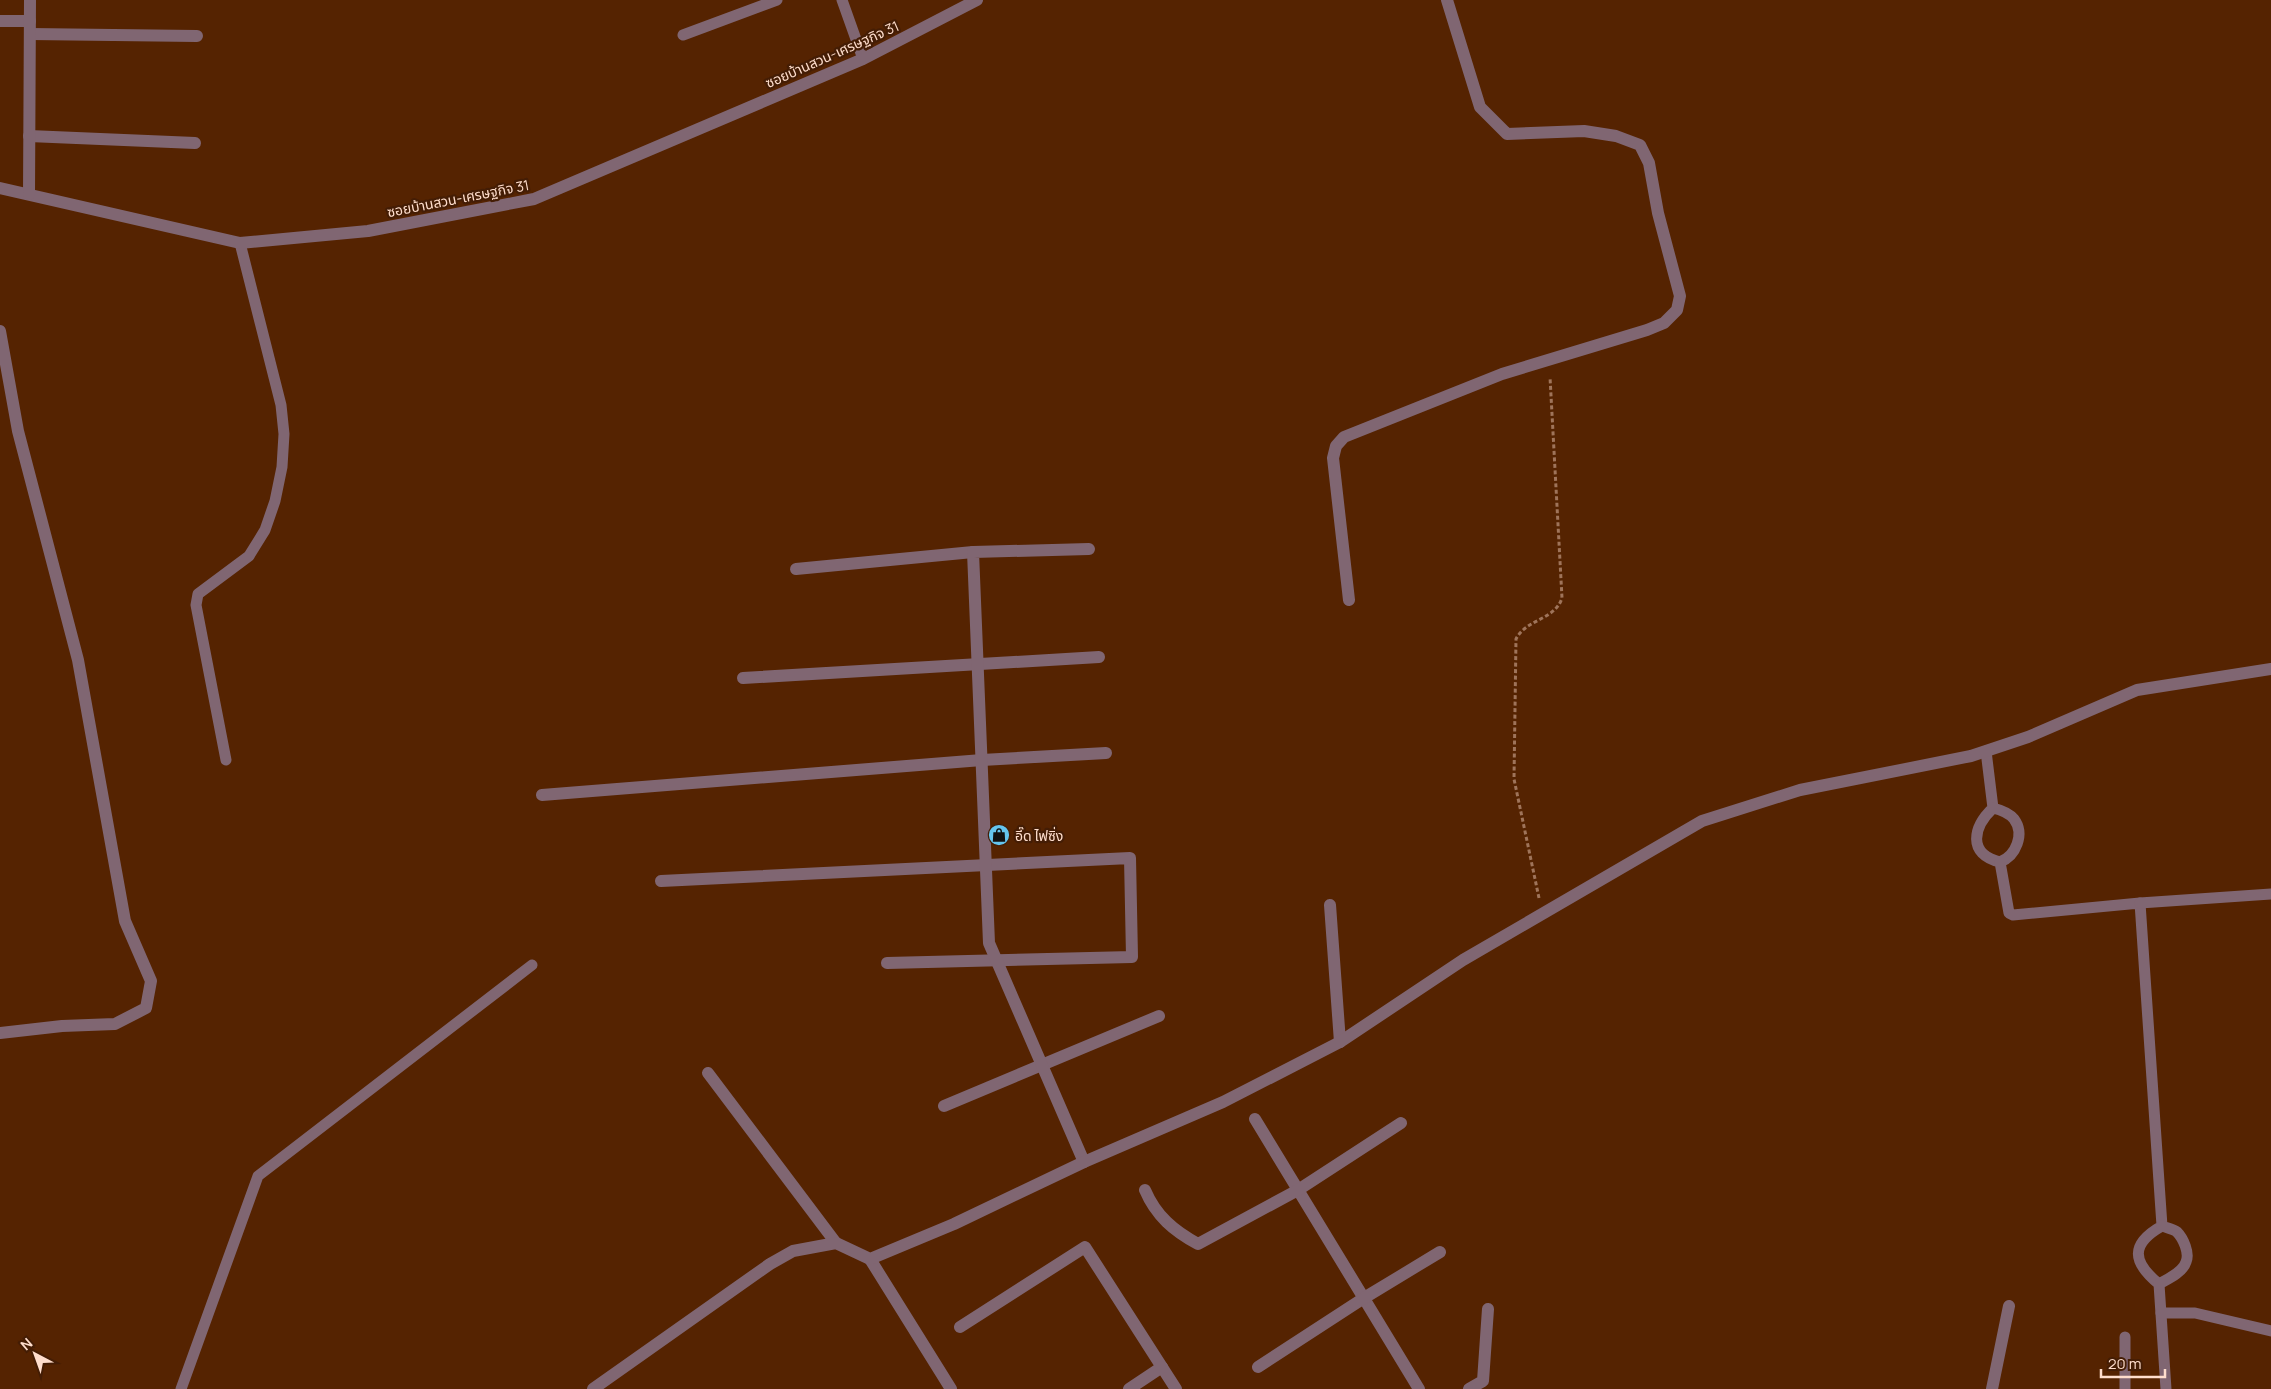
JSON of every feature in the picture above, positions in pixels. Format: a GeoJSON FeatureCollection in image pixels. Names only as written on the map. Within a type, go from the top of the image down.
{"type":"FeatureCollection","features":[{"type":"Feature","properties":{"kind":"street"},"geometry":{"type":"LineString","coordinates":[[29,194],[30,0]]}},
{"type":"Feature","properties":{"kind":"street","name":"ซอยบ้านสวน-เศรษฐกิจ 31"},"geometry":{"type":"LineString","coordinates":[[0,188],[240,243],[368,231],[534,199],[863,59],[977,0]]}},
{"type":"Feature","properties":{"kind":"street"},"geometry":{"type":"LineString","coordinates":[[1348,600],[1333,458],[1336,446],[1344,437],[1502,374],[1647,330],[1664,323],[1677,310],[1680,296],[1658,213],[1649,163],[1640,145],[1616,136],[1584,131],[1507,134],[1480,107],[1447,0]]}},
{"type":"Feature","properties":{"kind":"street"},"geometry":{"type":"LineString","coordinates":[[0,21],[30,28],[197,36]]}},
{"type":"Feature","properties":{"kind":"street"},"geometry":{"type":"LineString","coordinates":[[30,136],[195,143]]}},
{"type":"Feature","properties":{"kind":"street"},"geometry":{"type":"LineString","coordinates":[[0,331],[18,431],[78,660],[125,920],[151,981],[146,1008],[115,1024],[62,1026],[0,1033]]}},
{"type":"Feature","properties":{"kind":"street"},"geometry":{"type":"LineString","coordinates":[[796,569],[973,552],[1090,549]]}},
{"type":"Feature","properties":{"kind":"street"},"geometry":{"type":"LineString","coordinates":[[973,552],[989,943],[1084,1162]]}},
{"type":"Feature","properties":{"kind":"street"},"geometry":{"type":"LineString","coordinates":[[743,678],[1099,657]]}},
{"type":"Feature","properties":{"kind":"street"},"geometry":{"type":"LineString","coordinates":[[870,1259],[954,1224],[1084,1162],[1224,1102],[1340,1042],[1463,960],[1702,821],[1800,790],[1986,751],[2028,737],[2137,690],[2271,669]]}},
{"type":"Feature","properties":{"kind":"street"},"geometry":{"type":"LineString","coordinates":[[542,795],[1106,752]]}},
{"type":"Feature","properties":{"kind":"street"},"geometry":{"type":"LineString","coordinates":[[661,881],[987,863],[1130,858],[1132,957],[997,962],[887,963]]}},
{"type":"Feature","properties":{"kind":"street"},"geometry":{"type":"LineString","coordinates":[[1330,905],[1340,1042]]}},
{"type":"Feature","properties":{"kind":"street"},"geometry":{"type":"LineString","coordinates":[[944,1106],[1159,1016]]}},
{"type":"Feature","properties":{"kind":"street"},"geometry":{"type":"LineString","coordinates":[[708,1073],[836,1243],[870,1259],[951,1389]]}},
{"type":"Feature","properties":{"kind":"street"},"geometry":{"type":"LineString","coordinates":[[1255,1119],[1419,1389]]}},
{"type":"Feature","properties":{"kind":"street"},"geometry":{"type":"LineString","coordinates":[[1145,1190],[1150,1202],[1174,1231],[1198,1244],[1298,1190],[1401,1123]]}},
{"type":"Feature","properties":{"kind":"street"},"geometry":{"type":"LineString","coordinates":[[593,1389],[770,1264],[793,1251],[836,1243]]}},
{"type":"Feature","properties":{"kind":"street"},"geometry":{"type":"LineString","coordinates":[[960,1327],[1085,1248],[1176,1389]]}},
{"type":"Feature","properties":{"kind":"street"},"geometry":{"type":"LineString","coordinates":[[1258,1367],[1364,1298],[1440,1252]]}},
{"type":"Feature","properties":{"kind":"street"},"geometry":{"type":"LineString","coordinates":[[1992,1389],[2009,1306]]}},
{"type":"Feature","properties":{"kind":"street"},"geometry":{"type":"LineString","coordinates":[[1469,1389],[1483,1381],[1488,1309]]}},
{"type":"Feature","properties":{"kind":"street"},"geometry":{"type":"LineString","coordinates":[[1129,1389],[1162,1367]]}},
{"type":"Feature","properties":{"kind":"lane"},"geometry":{"type":"LineString","coordinates":[[683,35],[777,0]]}},
{"type":"Feature","properties":{"kind":"lane"},"geometry":{"type":"LineString","coordinates":[[842,0],[863,59]]}},
{"type":"Feature","properties":{"kind":"lane"},"geometry":{"type":"LineString","coordinates":[[226,760],[196,605],[198,594],[249,556],[265,530],[281,476],[284,434],[281,405],[240,243]]}},
{"type":"Feature","properties":{"kind":"lane"},"geometry":{"type":"LineString","coordinates":[[1986,751],[1994,808]]}},
{"type":"Feature","properties":{"kind":"lane"},"geometry":{"type":"LineString","coordinates":[[1994,808],[2005,812],[2014,819],[2018,827],[2015,851],[2010,858],[2000,862],[1985,856],[1978,847],[1976,833],[1984,817],[1994,808]]}},
{"type":"Feature","properties":{"kind":"lane"},"geometry":{"type":"LineString","coordinates":[[2000,862],[2007,910],[2012,914],[2271,894]]}},
{"type":"Feature","properties":{"kind":"lane"},"geometry":{"type":"LineString","coordinates":[[2140,903],[2162,1226]]}},
{"type":"Feature","properties":{"kind":"lane"},"geometry":{"type":"LineString","coordinates":[[181,1389],[258,1176],[532,965]]}},
{"type":"Feature","properties":{"kind":"lane"},"geometry":{"type":"LineString","coordinates":[[2159,1284],[2175,1275],[2186,1263],[2187,1254],[2182,1240],[2176,1231],[2162,1226]]}},
{"type":"Feature","properties":{"kind":"lane"},"geometry":{"type":"LineString","coordinates":[[2162,1226],[2144,1238],[2139,1248],[2138,1260],[2144,1272],[2159,1284],[2166,1389]]}},
{"type":"Feature","properties":{"kind":"lane"},"geometry":{"type":"LineString","coordinates":[[2161,1313],[2195,1313],[2271,1331]]}},
{"type":"Feature","properties":{"kind":"lane"},"geometry":{"type":"LineString","coordinates":[[2125,1337],[2125,1389]]}},
{"type":"Feature","properties":{"kind":"path"},"geometry":{"type":"LineString","coordinates":[[1542,913],[1514,780],[1516,638],[1522,629],[1554,611],[1562,598],[1548,360]]}},
{"type":"Feature","properties":{"kind":"place","name":"อี๊ด ไฟซิ่ง"},"geometry":{"type":"Point","coordinates":[999,835]}}]}
